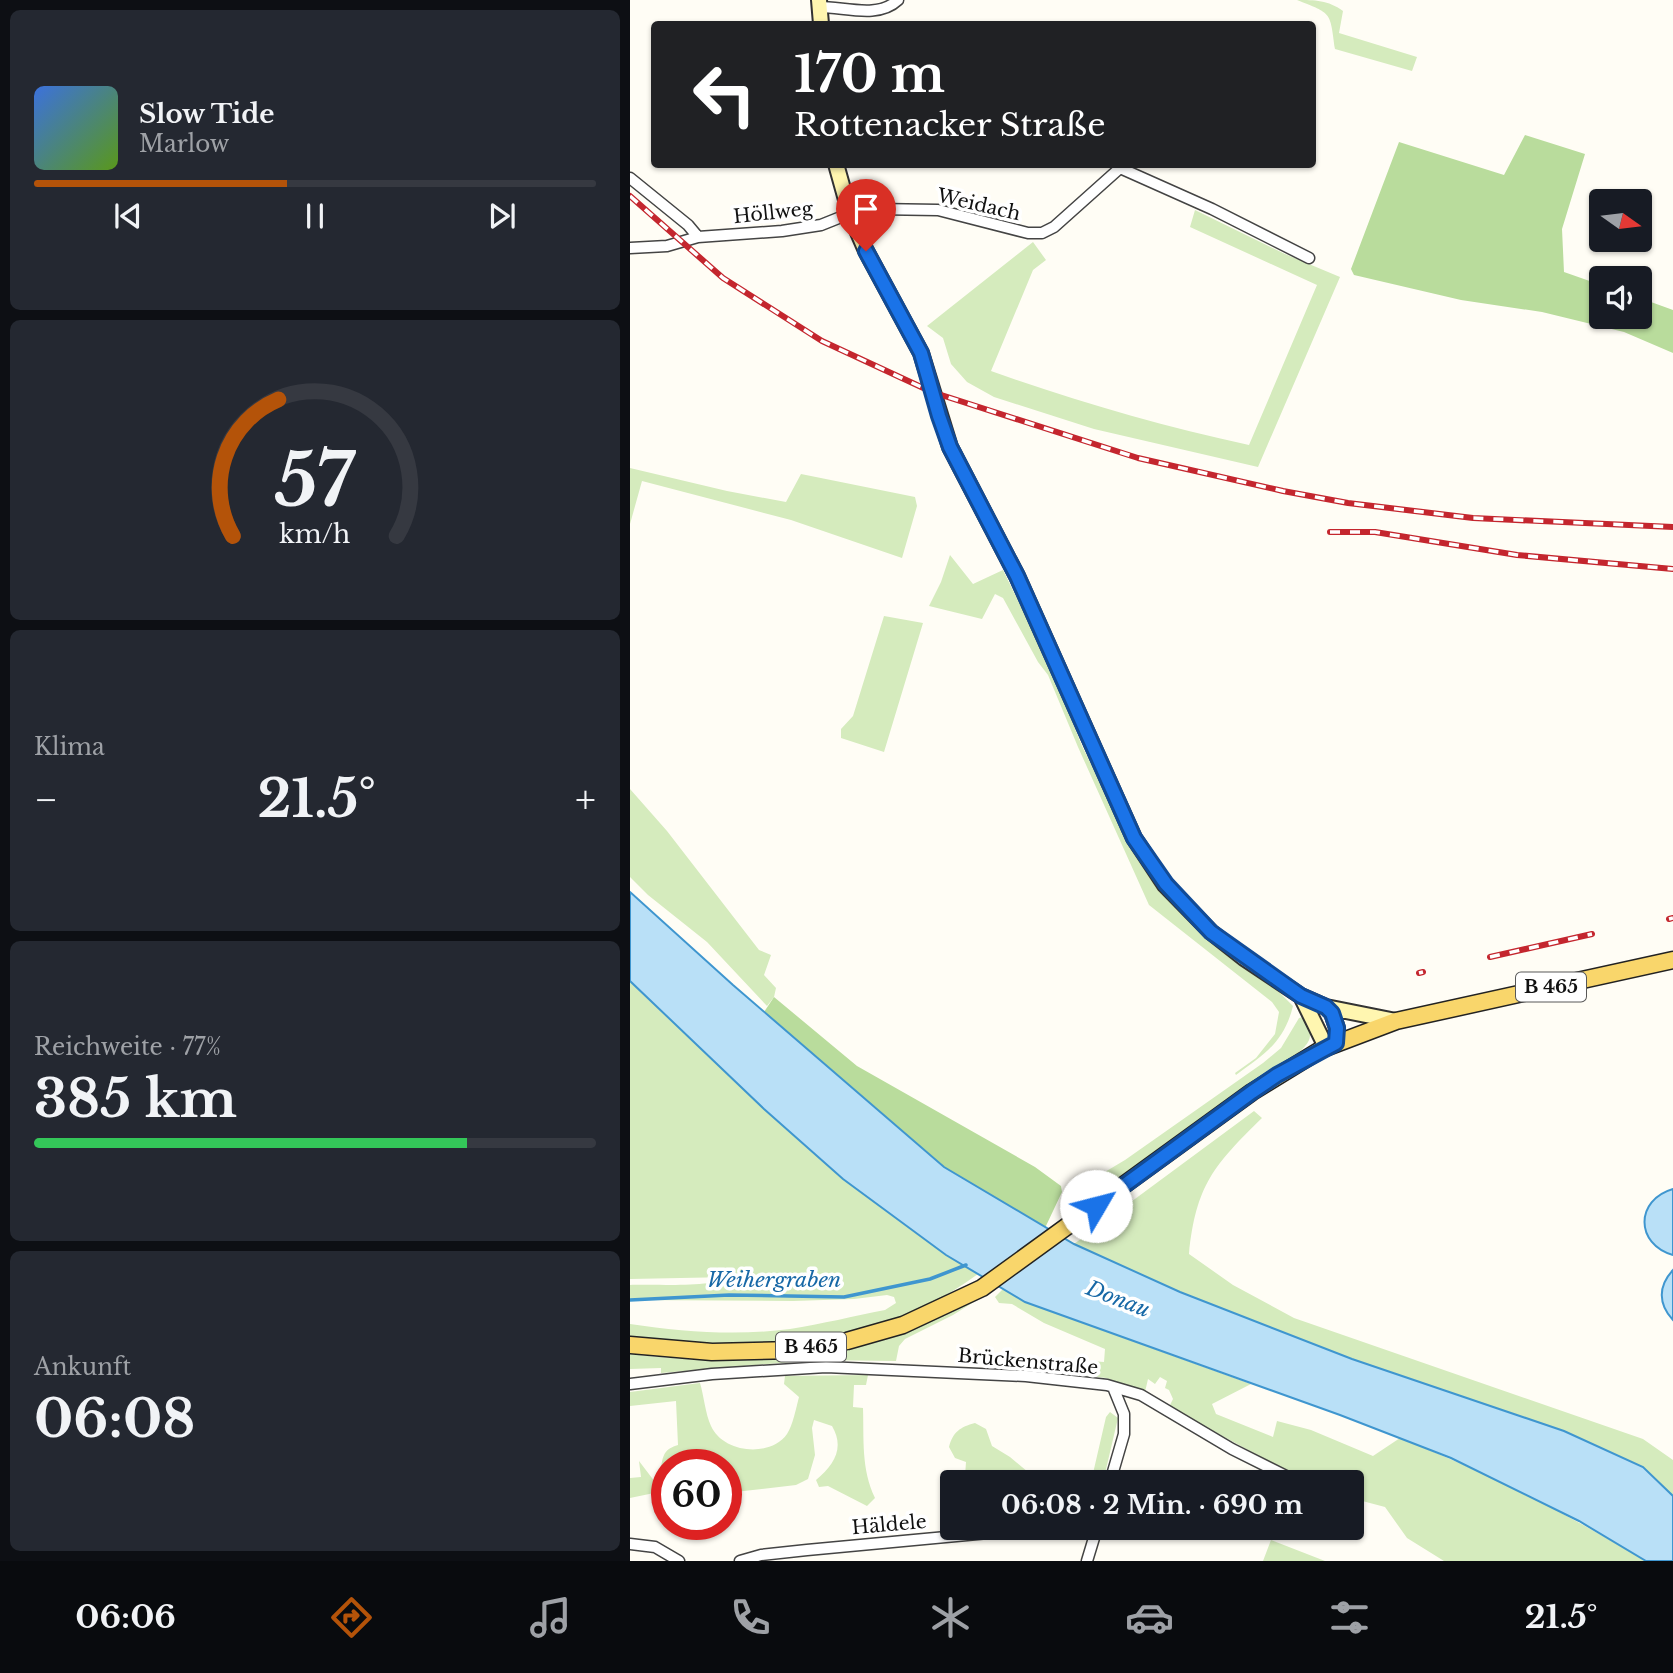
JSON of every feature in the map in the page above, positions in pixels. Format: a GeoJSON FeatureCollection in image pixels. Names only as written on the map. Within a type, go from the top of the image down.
{"type":"FeatureCollection","features":[{"type":"Feature","properties":{"kind":"main road"},"geometry":{"type":"LineString","coordinates":[[820,3],[821,21]]}},
{"type":"Feature","properties":{"kind":"main road"},"geometry":{"type":"LineString","coordinates":[[837,168],[850,214],[866,251],[921,353],[950,447],[1017,576],[1134,838],[1166,884],[1211,932],[1301,996],[1326,1007],[1396,1021]]}},
{"type":"Feature","properties":{"kind":"main road","name":"B 465"},"geometry":{"type":"LineString","coordinates":[[630,1345],[712,1352],[795,1350],[847,1341],[903,1325],[982,1288],[1252,1092],[1331,1045],[1396,1021],[1428,1013],[1673,960]]}},
{"type":"Feature","properties":{"kind":"main road"},"geometry":{"type":"LineString","coordinates":[[1301,996],[1331,1045]]}},
{"type":"Feature","properties":{"kind":"main road"},"geometry":{"type":"LineString","coordinates":[[1326,1007],[1332,1013],[1337,1028],[1331,1045]]}},
{"type":"Feature","properties":{"kind":"street"},"geometry":{"type":"LineString","coordinates":[[820,3],[878,11],[892,6],[898,0]]}},
{"type":"Feature","properties":{"kind":"street","name":"Weidach"},"geometry":{"type":"LineString","coordinates":[[850,214],[861,209],[939,210],[1028,233],[1042,233],[1054,227],[1114,168]]}},
{"type":"Feature","properties":{"kind":"street","name":"Weidach"},"geometry":{"type":"LineString","coordinates":[[1120,168],[1212,209],[1309,258]]}},
{"type":"Feature","properties":{"kind":"street"},"geometry":{"type":"LineString","coordinates":[[630,177],[688,225],[698,237]]}},
{"type":"Feature","properties":{"kind":"street","name":"Höllweg"},"geometry":{"type":"LineString","coordinates":[[630,247],[667,246],[698,237],[782,231],[821,225],[850,214]]}},
{"type":"Feature","properties":{"kind":"street","name":"Brückenstraße"},"geometry":{"type":"LineString","coordinates":[[630,1384],[767,1370],[826,1367],[1026,1376],[1113,1387],[1141,1395],[1232,1449],[1274,1470]]}},
{"type":"Feature","properties":{"kind":"street"},"geometry":{"type":"LineString","coordinates":[[1113,1387],[1124,1414],[1124,1434],[1114,1470]]}},
{"type":"Feature","properties":{"kind":"street","name":"Häldele"},"geometry":{"type":"LineString","coordinates":[[740,1561],[761,1555],[940,1537]]}},
{"type":"Feature","properties":{"kind":"street"},"geometry":{"type":"LineString","coordinates":[[1087,1561],[1092,1540]]}},
{"type":"Feature","properties":{"kind":"street"},"geometry":{"type":"LineString","coordinates":[[630,1544],[655,1547],[678,1561]]}},
{"type":"Feature","properties":{"kind":"green space"},"geometry":{"type":"Polygon","coordinates":[[[1297,0],[1321,1],[1337,7],[1343,11],[1339,33],[1417,57],[1412,71],[1335,49],[1332,27],[1327,16],[1317,8],[1297,0]]]}},
{"type":"Feature","properties":{"kind":"green space"},"geometry":{"type":"Polygon","coordinates":[[[1525,135],[1585,154],[1562,229],[1564,272],[1589,281],[1589,323],[1542,312],[1461,300],[1354,275],[1351,269],[1399,142],[1504,175],[1525,135]]]}},
{"type":"Feature","properties":{"kind":"green space"},"geometry":{"type":"Polygon","coordinates":[[[1195,210],[1285,254],[1340,277],[1258,467],[1094,429],[994,397],[967,382],[951,364],[943,338],[927,326],[1033,242],[1046,260],[1033,270],[991,371],[1119,412],[1249,445],[1317,285],[1190,227],[1195,210]]]}},
{"type":"Feature","properties":{"kind":"green space"},"geometry":{"type":"Polygon","coordinates":[[[1652,302],[1673,310],[1673,353],[1612,329],[1652,329],[1652,302]]]}},
{"type":"Feature","properties":{"kind":"green space"},"geometry":{"type":"Polygon","coordinates":[[[630,468],[786,502],[801,474],[915,497],[917,506],[902,558],[791,520],[642,481],[630,524],[630,468]]]}},
{"type":"Feature","properties":{"kind":"green space"},"geometry":{"type":"Polygon","coordinates":[[[950,555],[973,584],[1003,570],[1049,664],[1082,746],[1156,887],[1200,931],[1272,985],[1293,1006],[1279,1038],[1264,1053],[1236,1075],[1235,1073],[1256,1058],[1275,1034],[1279,1012],[1272,1002],[1149,905],[1048,675],[1003,598],[995,594],[982,619],[929,606],[950,555]]]}},
{"type":"Feature","properties":{"kind":"green space"},"geometry":{"type":"Polygon","coordinates":[[[884,616],[923,623],[884,752],[841,738],[841,729],[853,716],[884,616]]]}},
{"type":"Feature","properties":{"kind":"green space"},"geometry":{"type":"Polygon","coordinates":[[[630,789],[667,831],[759,950],[771,955],[764,975],[776,988],[774,997],[767,1006],[707,942],[648,895],[630,877],[630,789]]]}},
{"type":"Feature","properties":{"kind":"green space"},"geometry":{"type":"Polygon","coordinates":[[[630,981],[836,1172],[905,1226],[978,1274],[939,1299],[898,1318],[811,1340],[721,1344],[630,1336],[630,1324],[710,1332],[790,1329],[885,1310],[896,1303],[894,1297],[887,1295],[793,1301],[630,1300],[630,1285],[711,1283],[731,1277],[630,1279],[630,981]]]}},
{"type":"Feature","properties":{"kind":"green space"},"geometry":{"type":"Polygon","coordinates":[[[774,997],[857,1066],[1035,1167],[1061,1186],[1062,1192],[1045,1228],[944,1167],[764,1012],[774,997]]]}},
{"type":"Feature","properties":{"kind":"green space"},"geometry":{"type":"Polygon","coordinates":[[[1303,1017],[1310,1035],[1308,1042],[1296,1055],[1077,1208],[1072,1200],[1073,1191],[1125,1160],[1263,1063],[1281,1048],[1299,1018],[1303,1017]]]}},
{"type":"Feature","properties":{"kind":"green space"},"geometry":{"type":"Polygon","coordinates":[[[1254,1111],[1262,1118],[1231,1149],[1210,1178],[1203,1193],[1192,1230],[1189,1254],[1233,1285],[1294,1318],[1643,1439],[1673,1460],[1673,1496],[1643,1467],[1564,1431],[1352,1359],[1180,1292],[1074,1244],[1254,1111]]]}},
{"type":"Feature","properties":{"kind":"green space"},"geometry":{"type":"Polygon","coordinates":[[[1003,1289],[1025,1302],[1251,1384],[1212,1404],[1216,1414],[1273,1437],[1277,1421],[1311,1430],[1373,1456],[1400,1438],[1526,1495],[1646,1561],[1444,1561],[1407,1538],[1385,1507],[1364,1501],[1364,1470],[1285,1470],[1169,1407],[1173,1399],[1165,1388],[1167,1381],[1160,1377],[1155,1384],[1148,1379],[1145,1392],[1106,1378],[1075,1374],[1073,1369],[1077,1360],[1104,1362],[1105,1349],[1044,1323],[1012,1304],[999,1303],[995,1297],[1003,1289]]]}},
{"type":"Feature","properties":{"kind":"green space"},"geometry":{"type":"Polygon","coordinates":[[[985,1295],[953,1315],[905,1339],[899,1346],[896,1361],[816,1360],[661,1373],[661,1368],[630,1369],[630,1354],[724,1360],[768,1359],[812,1355],[855,1346],[898,1334],[985,1295]]]}},
{"type":"Feature","properties":{"kind":"green space"},"geometry":{"type":"Polygon","coordinates":[[[868,1375],[866,1385],[854,1385],[853,1407],[863,1408],[865,1465],[875,1498],[867,1506],[828,1486],[819,1487],[816,1480],[836,1456],[838,1442],[832,1426],[814,1420],[812,1428],[815,1455],[808,1479],[796,1485],[742,1491],[742,1449],[669,1449],[678,1445],[676,1401],[630,1406],[630,1392],[700,1383],[709,1421],[717,1435],[736,1447],[770,1447],[787,1434],[799,1397],[784,1384],[785,1376],[868,1375]]]}},
{"type":"Feature","properties":{"kind":"green space"},"geometry":{"type":"Polygon","coordinates":[[[1110,1412],[1118,1418],[1106,1470],[1094,1470],[1106,1417],[1110,1412]]]}},
{"type":"Feature","properties":{"kind":"green space"},"geometry":{"type":"Polygon","coordinates":[[[975,1423],[986,1429],[992,1446],[1026,1470],[965,1470],[966,1462],[955,1458],[949,1447],[953,1437],[965,1426],[975,1423]]]}},
{"type":"Feature","properties":{"kind":"green space"},"geometry":{"type":"Polygon","coordinates":[[[639,1461],[651,1477],[651,1494],[630,1498],[630,1478],[641,1477],[639,1461]]]}},
{"type":"Feature","properties":{"kind":"green space"},"geometry":{"type":"Polygon","coordinates":[[[1271,1540],[1325,1561],[1263,1561],[1271,1540]]]}},
{"type":"Feature","properties":{"kind":"water","name":"Donau"},"geometry":{"type":"Polygon","coordinates":[[[630,892],[733,985],[944,1167],[1074,1244],[1180,1292],[1352,1359],[1564,1431],[1643,1467],[1673,1496],[1673,1561],[1646,1561],[1579,1521],[1451,1458],[1340,1415],[1025,1302],[946,1255],[843,1179],[764,1109],[630,981],[630,892]]]}},
{"type":"Feature","properties":{"kind":"water"},"geometry":{"type":"Polygon","coordinates":[[[1673,1189],[1673,1255],[1652,1242],[1646,1232],[1645,1222],[1646,1212],[1652,1202],[1673,1189]]]}},
{"type":"Feature","properties":{"kind":"water"},"geometry":{"type":"Polygon","coordinates":[[[1673,1270],[1673,1320],[1662,1301],[1662,1289],[1673,1270]]]}},
{"type":"Feature","properties":{"kind":"waterway","name":"Weihergraben"},"geometry":{"type":"LineString","coordinates":[[630,1300],[729,1295],[844,1297],[930,1279],[966,1265]]}},
{"type":"Feature","properties":{"kind":"railway"},"geometry":{"type":"LineString","coordinates":[[630,196],[723,278],[822,341],[932,392],[1138,458],[1348,503],[1473,518],[1673,527]]}},
{"type":"Feature","properties":{"kind":"railway"},"geometry":{"type":"LineString","coordinates":[[1330,532],[1375,532],[1517,555],[1673,569]]}},
{"type":"Feature","properties":{"kind":"railway"},"geometry":{"type":"LineString","coordinates":[[1669,919],[1673,918]]}},
{"type":"Feature","properties":{"kind":"railway"},"geometry":{"type":"LineString","coordinates":[[1490,957],[1592,934]]}},
{"type":"Feature","properties":{"kind":"railway"},"geometry":{"type":"LineString","coordinates":[[1419,973],[1423,972]]}},
{"type":"Feature","properties":{"kind":"route"},"geometry":{"type":"LineString","coordinates":[[866,251],[921,353],[950,447],[1017,576],[1134,838],[1185,908],[1244,958],[1301,996],[1326,1007],[1332,1013],[1337,1028],[1336,1043],[1277,1075],[1096,1206]]}}]}
